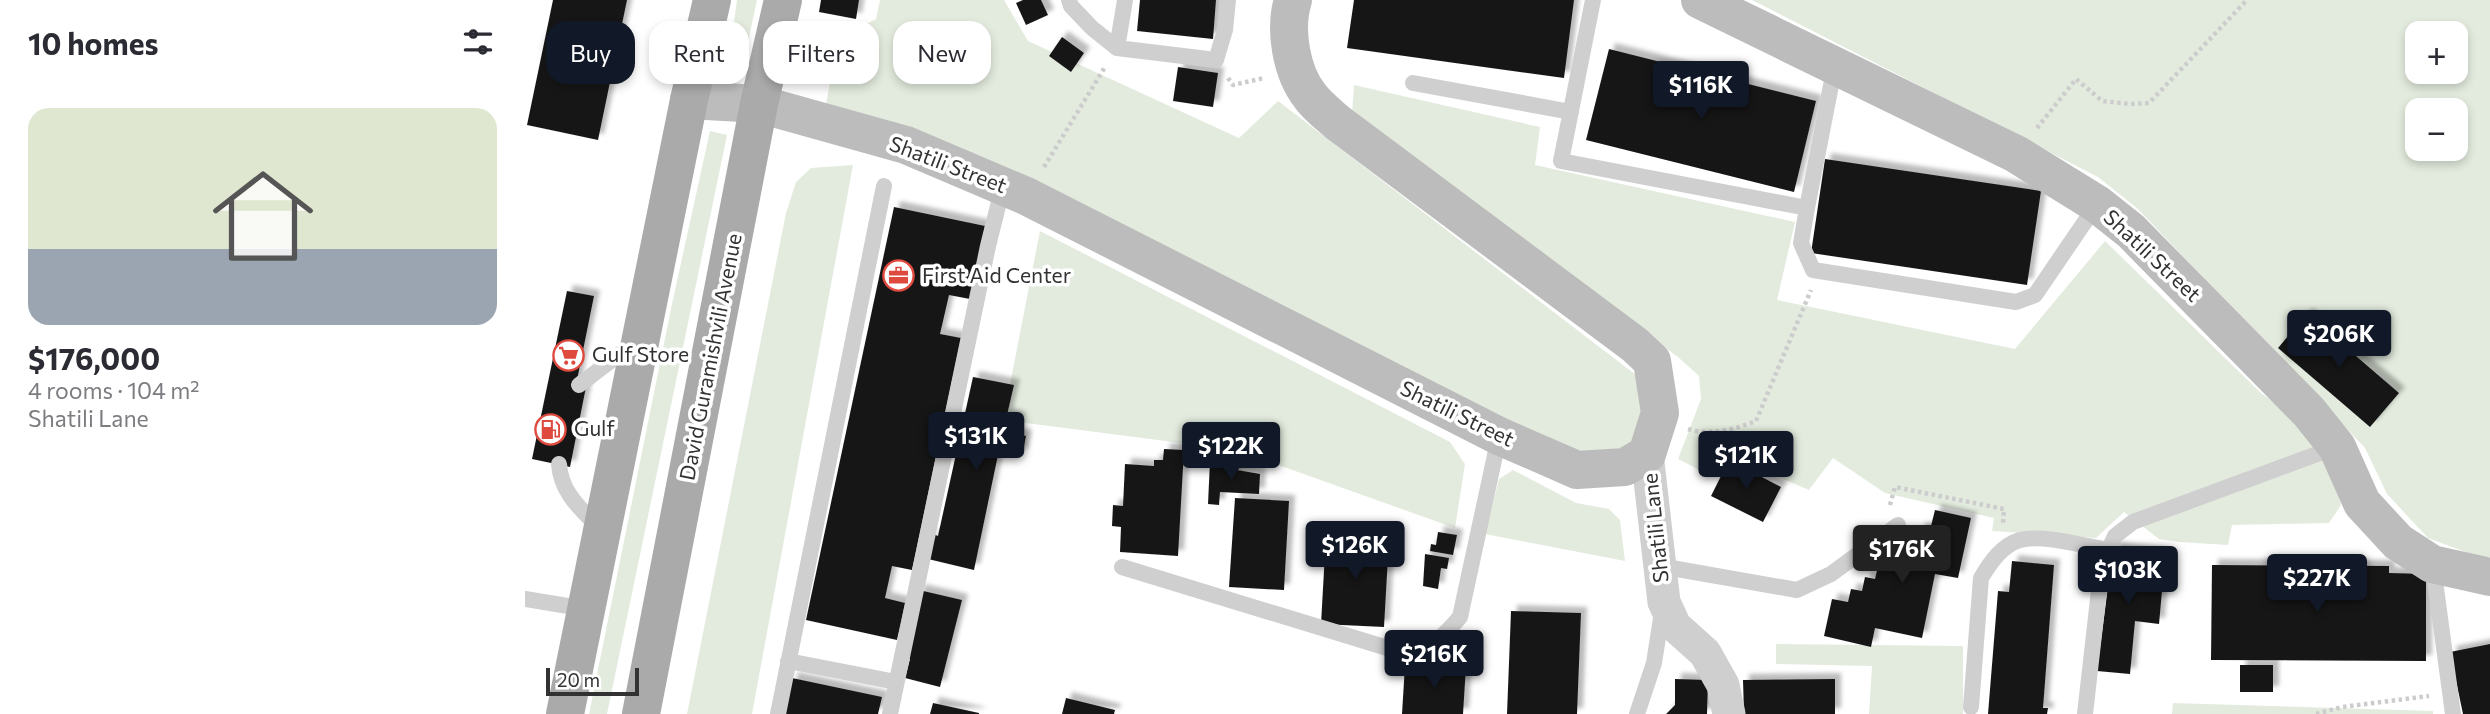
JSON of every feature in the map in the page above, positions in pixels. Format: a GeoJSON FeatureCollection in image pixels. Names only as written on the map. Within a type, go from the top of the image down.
{"type":"FeatureCollection","features":[{"type":"Feature","properties":{"kind":"main road"},"geometry":{"type":"LineString","coordinates":[[565,714],[689,100],[712,0]]}},
{"type":"Feature","properties":{"kind":"main road","name":"David Guramishvili Avenue"},"geometry":{"type":"LineString","coordinates":[[641,714],[759,104],[783,0]]}},
{"type":"Feature","properties":{"kind":"street"},"geometry":{"type":"LineString","coordinates":[[1293,0],[1288,15],[1293,62],[1309,96],[1338,123],[1635,345],[1651,361],[1660,413],[1647,454]]}},
{"type":"Feature","properties":{"kind":"street","name":"Shatili Street"},"geometry":{"type":"LineString","coordinates":[[1700,0],[2016,154],[2097,204],[2131,230],[2309,412],[2337,447],[2362,503],[2398,542],[2432,564],[2490,577]]}},
{"type":"Feature","properties":{"kind":"street","name":"Shatili Street"},"geometry":{"type":"LineString","coordinates":[[689,100],[759,104],[906,145],[1015,191],[1499,436],[1577,470],[1625,467],[1647,454]]}},
{"type":"Feature","properties":{"kind":"street","name":"Shatili Lane"},"geometry":{"type":"LineString","coordinates":[[1647,454],[1664,603],[1675,626],[1705,653],[1723,685],[1729,714]]}},
{"type":"Feature","properties":{"kind":"lane"},"geometry":{"type":"LineString","coordinates":[[1069,0],[1071,6],[1092,28],[1117,48],[1216,60],[1225,30],[1228,0]]}},
{"type":"Feature","properties":{"kind":"lane"},"geometry":{"type":"LineString","coordinates":[[1117,48],[1125,0]]}},
{"type":"Feature","properties":{"kind":"lane"},"geometry":{"type":"LineString","coordinates":[[1593,0],[1561,161],[1807,208]]}},
{"type":"Feature","properties":{"kind":"lane"},"geometry":{"type":"LineString","coordinates":[[1835,65],[1801,243],[1813,270],[2016,302],[2035,295],[2097,204]]}},
{"type":"Feature","properties":{"kind":"lane"},"geometry":{"type":"LineString","coordinates":[[1413,83],[1571,112]]}},
{"type":"Feature","properties":{"kind":"lane"},"geometry":{"type":"LineString","coordinates":[[778,714],[884,186]]}},
{"type":"Feature","properties":{"kind":"lane"},"geometry":{"type":"LineString","coordinates":[[890,714],[985,260],[1015,191]]}},
{"type":"Feature","properties":{"kind":"lane"},"geometry":{"type":"LineString","coordinates":[[579,386],[641,338]]}},
{"type":"Feature","properties":{"kind":"lane"},"geometry":{"type":"LineString","coordinates":[[1122,567],[1394,650],[1418,650],[1440,640],[1460,617],[1499,436]]}},
{"type":"Feature","properties":{"kind":"lane"},"geometry":{"type":"LineString","coordinates":[[2085,714],[2102,564],[2115,536],[2133,522],[2337,447]]}},
{"type":"Feature","properties":{"kind":"lane"},"geometry":{"type":"LineString","coordinates":[[559,464],[560,477],[567,493],[602,531]]}},
{"type":"Feature","properties":{"kind":"lane"},"geometry":{"type":"LineString","coordinates":[[1660,566],[1797,590],[1831,574],[1898,524]]}},
{"type":"Feature","properties":{"kind":"lane"},"geometry":{"type":"LineString","coordinates":[[1971,707],[1981,578],[2003,549],[2020,540],[2041,539],[2109,550]]}},
{"type":"Feature","properties":{"kind":"lane"},"geometry":{"type":"LineString","coordinates":[[2432,564],[2453,714]]}},
{"type":"Feature","properties":{"kind":"lane"},"geometry":{"type":"LineString","coordinates":[[525,599],[586,609]]}},
{"type":"Feature","properties":{"kind":"lane","name":"Shatili Lane"},"geometry":{"type":"LineString","coordinates":[[1637,714],[1654,663],[1664,603]]}},
{"type":"Feature","properties":{"kind":"lane"},"geometry":{"type":"LineString","coordinates":[[788,661],[896,681]]}},
{"type":"Feature","properties":{"kind":"path"},"geometry":{"type":"LineString","coordinates":[[2016,154],[2075,79],[2102,101],[2149,103],[2247,0]]}},
{"type":"Feature","properties":{"kind":"path"},"geometry":{"type":"LineString","coordinates":[[1015,191],[1117,48]]}},
{"type":"Feature","properties":{"kind":"path"},"geometry":{"type":"LineString","coordinates":[[1216,60],[1233,85],[1269,77]]}},
{"type":"Feature","properties":{"kind":"path"},"geometry":{"type":"LineString","coordinates":[[1660,413],[1675,425],[1701,433],[1736,429],[1756,421],[1819,270]]}},
{"type":"Feature","properties":{"kind":"path"},"geometry":{"type":"LineString","coordinates":[[1898,524],[1890,508],[1895,487],[2004,509],[2003,549]]}},
{"type":"Feature","properties":{"kind":"path"},"geometry":{"type":"LineString","coordinates":[[2316,714],[2342,707],[2450,693]]}},
{"type":"Feature","properties":{"kind":"shaded area"},"geometry":{"type":"Polygon","coordinates":[[[737,0],[757,0],[749,37],[749,21],[734,21],[737,0]]]}},
{"type":"Feature","properties":{"kind":"shaded area"},"geometry":{"type":"Polygon","coordinates":[[[880,0],[1004,0],[1028,41],[1239,138],[1278,101],[1636,375],[1643,410],[1641,429],[1617,455],[1568,450],[825,110],[830,84],[879,84],[879,21],[872,21],[876,19],[880,0]]]}},
{"type":"Feature","properties":{"kind":"shaded area"},"geometry":{"type":"Polygon","coordinates":[[[1752,0],[2490,0],[2490,557],[2479,557],[2428,538],[2387,494],[2365,448],[2138,209],[2098,177],[1752,0]],[[2307,314],[2278,348],[2370,426],[2399,393],[2307,314]]]}},
{"type":"Feature","properties":{"kind":"shaded area"},"geometry":{"type":"Polygon","coordinates":[[[1354,85],[1540,127],[1535,165],[1795,222],[1777,300],[2015,349],[2105,241],[2261,393],[2312,431],[2336,484],[2341,505],[2329,523],[2232,525],[2228,545],[2159,539],[2124,512],[2096,538],[1992,531],[1994,518],[1885,493],[1833,458],[1809,490],[1720,452],[1711,476],[1678,459],[1701,399],[1699,376],[1678,357],[1352,114],[1354,85]]]}},
{"type":"Feature","properties":{"kind":"shaded area"},"geometry":{"type":"Polygon","coordinates":[[[710,131],[727,135],[607,714],[589,714],[672,304],[710,131]]]}},
{"type":"Feature","properties":{"kind":"shaded area"},"geometry":{"type":"Polygon","coordinates":[[[853,165],[752,714],[687,714],[786,213],[796,182],[811,168],[853,165]]]}},
{"type":"Feature","properties":{"kind":"shaded area"},"geometry":{"type":"Polygon","coordinates":[[[1040,231],[1450,442],[1465,464],[1455,528],[1236,450],[1003,420],[1040,231]]]}},
{"type":"Feature","properties":{"kind":"shaded area"},"geometry":{"type":"Polygon","coordinates":[[[1513,470],[1576,503],[1609,509],[1620,520],[1625,561],[1485,534],[1499,479],[1513,470]]]}},
{"type":"Feature","properties":{"kind":"shaded area"},"geometry":{"type":"Polygon","coordinates":[[[1776,644],[1963,646],[1963,714],[1869,714],[1872,666],[1776,664],[1776,644]]]}},
{"type":"Feature","properties":{"kind":"shaded area"},"geometry":{"type":"Polygon","coordinates":[[[2173,703],[2433,711],[2433,714],[2172,714],[2173,703]]]}},
{"type":"Feature","properties":{"kind":"building"},"geometry":{"type":"Polygon","coordinates":[[[553,0],[627,0],[623,21],[549,21],[553,0]]]}},
{"type":"Feature","properties":{"kind":"building"},"geometry":{"type":"Polygon","coordinates":[[[821,0],[859,0],[856,19],[819,12],[821,0]]]}},
{"type":"Feature","properties":{"kind":"building"},"geometry":{"type":"Polygon","coordinates":[[[1023,0],[1041,0],[1048,15],[1026,25],[1016,3],[1023,0]]]}},
{"type":"Feature","properties":{"kind":"building"},"geometry":{"type":"Polygon","coordinates":[[[1140,0],[1216,0],[1213,39],[1137,31],[1140,0]]]}},
{"type":"Feature","properties":{"kind":"building"},"geometry":{"type":"Polygon","coordinates":[[[1354,0],[1574,0],[1564,78],[1347,48],[1354,0]]]}},
{"type":"Feature","properties":{"kind":"building"},"geometry":{"type":"Polygon","coordinates":[[[546,34],[546,84],[610,84],[598,140],[527,125],[546,34]]]}},
{"type":"Feature","properties":{"kind":"building"},"geometry":{"type":"Polygon","coordinates":[[[1062,37],[1084,53],[1071,72],[1049,56],[1062,37]]]}},
{"type":"Feature","properties":{"kind":"building"},"geometry":{"type":"Polygon","coordinates":[[[1609,49],[1816,101],[1794,192],[1586,140],[1609,49]]]}},
{"type":"Feature","properties":{"kind":"building"},"geometry":{"type":"Polygon","coordinates":[[[1178,67],[1218,73],[1213,107],[1173,101],[1178,67]]]}},
{"type":"Feature","properties":{"kind":"building"},"geometry":{"type":"Polygon","coordinates":[[[1825,159],[2041,191],[2027,285],[1811,253],[1825,159]]]}},
{"type":"Feature","properties":{"kind":"building"},"geometry":{"type":"Polygon","coordinates":[[[894,207],[985,226],[970,299],[949,295],[940,334],[961,338],[912,570],[892,566],[885,598],[905,603],[897,640],[806,620],[894,207]]]}},
{"type":"Feature","properties":{"kind":"building"},"geometry":{"type":"Polygon","coordinates":[[[567,291],[594,296],[576,385],[586,387],[570,467],[532,459],[567,291]]]}},
{"type":"Feature","properties":{"kind":"building"},"geometry":{"type":"Polygon","coordinates":[[[2307,314],[2399,393],[2370,427],[2278,348],[2307,314]]]}},
{"type":"Feature","properties":{"kind":"building"},"geometry":{"type":"Polygon","coordinates":[[[973,377],[1014,385],[1007,415],[1019,418],[1016,434],[1026,436],[1022,455],[999,450],[974,570],[928,559],[933,534],[938,536],[973,377]]]}},
{"type":"Feature","properties":{"kind":"building"},"geometry":{"type":"Polygon","coordinates":[[[1164,449],[1184,450],[1178,556],[1120,552],[1121,527],[1112,526],[1113,505],[1123,506],[1125,464],[1154,466],[1154,460],[1163,460],[1164,449]]]}},
{"type":"Feature","properties":{"kind":"building"},"geometry":{"type":"Polygon","coordinates":[[[1729,460],[1781,487],[1763,522],[1711,496],[1729,460]]]}},
{"type":"Feature","properties":{"kind":"building"},"geometry":{"type":"Polygon","coordinates":[[[1210,461],[1260,474],[1259,494],[1220,492],[1219,505],[1208,504],[1210,461]]]}},
{"type":"Feature","properties":{"kind":"building"},"geometry":{"type":"Polygon","coordinates":[[[1235,498],[1289,501],[1284,590],[1229,587],[1235,498]]]}},
{"type":"Feature","properties":{"kind":"building"},"geometry":{"type":"Polygon","coordinates":[[[1935,510],[1971,518],[1958,578],[1935,574],[1922,638],[1875,628],[1871,647],[1824,636],[1832,599],[1848,602],[1851,589],[1862,591],[1865,577],[1875,579],[1879,562],[1891,565],[1894,552],[1901,553],[1904,539],[1917,541],[1920,528],[1930,530],[1935,510]]]}},
{"type":"Feature","properties":{"kind":"building"},"geometry":{"type":"Polygon","coordinates":[[[1438,532],[1457,535],[1453,555],[1430,551],[1431,544],[1436,545],[1438,532]]]}},
{"type":"Feature","properties":{"kind":"building"},"geometry":{"type":"Polygon","coordinates":[[[1326,535],[1389,539],[1384,627],[1321,624],[1326,535]]]}},
{"type":"Feature","properties":{"kind":"building"},"geometry":{"type":"Polygon","coordinates":[[[2113,548],[2160,553],[2155,591],[2162,591],[2159,624],[2135,621],[2130,674],[2097,671],[2113,548]]]}},
{"type":"Feature","properties":{"kind":"building"},"geometry":{"type":"Polygon","coordinates":[[[1425,554],[1449,558],[1447,569],[1441,568],[1438,589],[1423,586],[1425,554]]]}},
{"type":"Feature","properties":{"kind":"building"},"geometry":{"type":"Polygon","coordinates":[[[2012,561],[2054,565],[2043,708],[2048,708],[2047,714],[1988,714],[1998,591],[2009,592],[2012,561]]]}},
{"type":"Feature","properties":{"kind":"building"},"geometry":{"type":"Polygon","coordinates":[[[2212,565],[2389,566],[2389,573],[2426,574],[2426,661],[2211,660],[2212,565]]]}},
{"type":"Feature","properties":{"kind":"building"},"geometry":{"type":"Polygon","coordinates":[[[919,590],[962,600],[940,687],[905,678],[910,659],[902,657],[919,590]]]}},
{"type":"Feature","properties":{"kind":"building"},"geometry":{"type":"Polygon","coordinates":[[[1511,611],[1581,613],[1577,714],[1507,714],[1511,611]]]}},
{"type":"Feature","properties":{"kind":"building"},"geometry":{"type":"Polygon","coordinates":[[[2490,644],[2490,714],[2463,714],[2450,652],[2490,644]]]}},
{"type":"Feature","properties":{"kind":"building"},"geometry":{"type":"Polygon","coordinates":[[[1405,665],[1466,666],[1463,714],[1402,714],[1405,665]]]}},
{"type":"Feature","properties":{"kind":"building"},"geometry":{"type":"Polygon","coordinates":[[[2240,665],[2273,665],[2273,692],[2240,692],[2240,665]]]}},
{"type":"Feature","properties":{"kind":"building"},"geometry":{"type":"Polygon","coordinates":[[[792,678],[882,697],[878,714],[785,714],[792,678]]]}},
{"type":"Feature","properties":{"kind":"building"},"geometry":{"type":"Polygon","coordinates":[[[1675,679],[1708,680],[1707,714],[1666,714],[1675,705],[1675,679]]]}},
{"type":"Feature","properties":{"kind":"building"},"geometry":{"type":"Polygon","coordinates":[[[1835,679],[1835,714],[1744,714],[1743,680],[1835,679]]]}},
{"type":"Feature","properties":{"kind":"building"},"geometry":{"type":"Polygon","coordinates":[[[1066,698],[1115,710],[1114,714],[1062,714],[1066,698]]]}},
{"type":"Feature","properties":{"kind":"building"},"geometry":{"type":"Polygon","coordinates":[[[933,703],[979,713],[979,714],[930,714],[933,703]]]}},
{"type":"Feature","properties":{"kind":"place","name":"First Aid Center"},"geometry":{"type":"Point","coordinates":[899,276]}},
{"type":"Feature","properties":{"kind":"place","name":"Gulf Store"},"geometry":{"type":"Point","coordinates":[569,355]}},
{"type":"Feature","properties":{"kind":"place","name":"Gulf"},"geometry":{"type":"Point","coordinates":[551,429]}}]}
